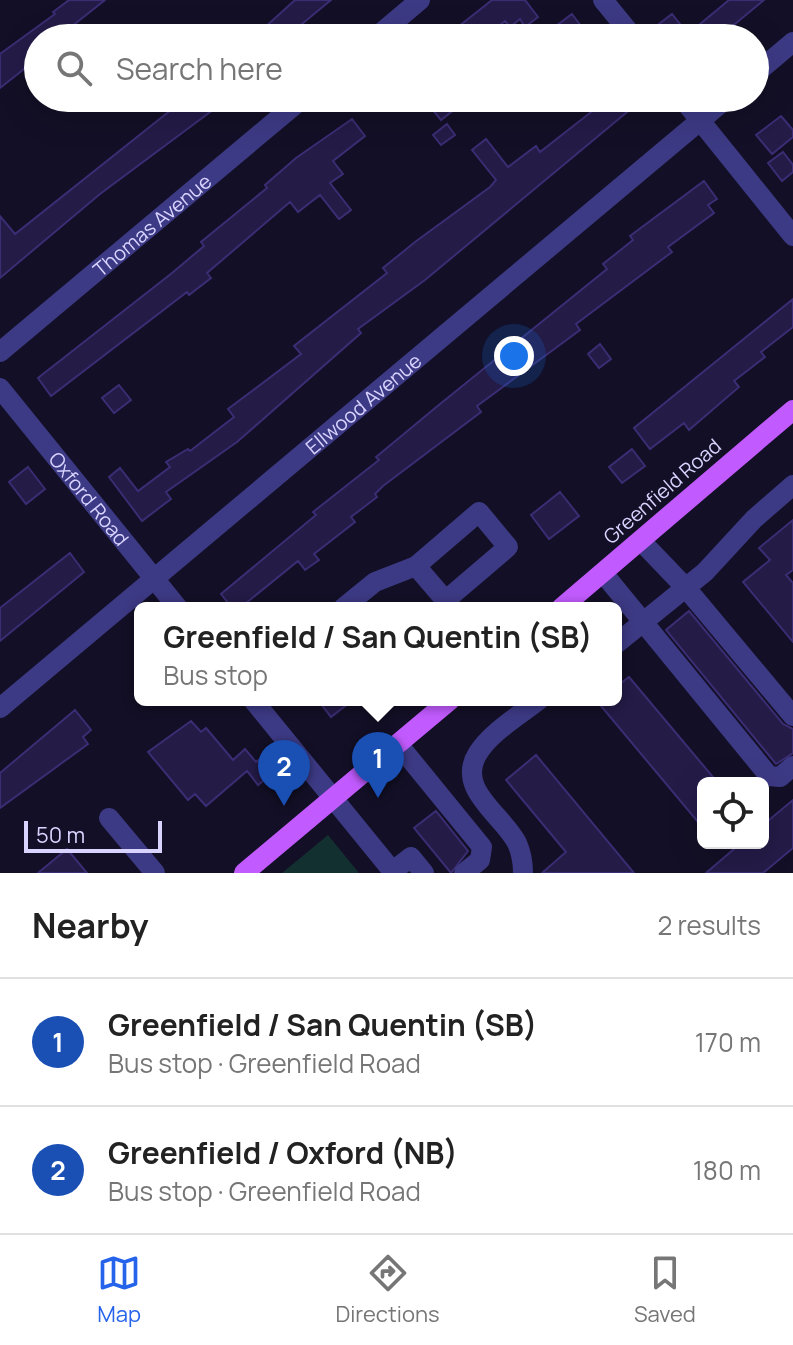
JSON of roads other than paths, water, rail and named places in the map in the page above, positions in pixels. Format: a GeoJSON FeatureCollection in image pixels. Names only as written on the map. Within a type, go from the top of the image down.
{"type":"FeatureCollection","features":[{"type":"Feature","properties":{"kind":"main road","name":"Greenfield Road"},"geometry":{"type":"LineString","coordinates":[[568,602],[793,410]]}},
{"type":"Feature","properties":{"kind":"main road"},"geometry":{"type":"LineString","coordinates":[[244,873],[443,706]]}},
{"type":"Feature","properties":{"kind":"street"},"geometry":{"type":"LineString","coordinates":[[392,24],[420,0]]}},
{"type":"Feature","properties":{"kind":"street"},"geometry":{"type":"LineString","coordinates":[[603,0],[623,24]]}},
{"type":"Feature","properties":{"kind":"street"},"geometry":{"type":"LineString","coordinates":[[769,62],[793,42]]}},
{"type":"Feature","properties":{"kind":"street","name":"Thomas Avenue"},"geometry":{"type":"LineString","coordinates":[[0,352],[286,112]]}},
{"type":"Feature","properties":{"kind":"street"},"geometry":{"type":"LineString","coordinates":[[693,112],[793,236]]}},
{"type":"Feature","properties":{"kind":"street","name":"Ellwood Avenue"},"geometry":{"type":"LineString","coordinates":[[0,708],[711,112]]}},
{"type":"Feature","properties":{"kind":"street","name":"Oxford Road"},"geometry":{"type":"LineString","coordinates":[[0,388],[173,602]]}},
{"type":"Feature","properties":{"kind":"street"},"geometry":{"type":"LineString","coordinates":[[622,639],[686,588],[754,519],[793,485]]}},
{"type":"Feature","properties":{"kind":"street"},"geometry":{"type":"LineString","coordinates":[[350,602],[375,582],[416,566],[479,512],[508,547],[451,602]]}},
{"type":"Feature","properties":{"kind":"street"},"geometry":{"type":"LineString","coordinates":[[641,541],[686,588],[793,716]]}},
{"type":"Feature","properties":{"kind":"street"},"geometry":{"type":"LineString","coordinates":[[416,566],[447,602]]}},
{"type":"Feature","properties":{"kind":"street"},"geometry":{"type":"LineString","coordinates":[[603,573],[769,776],[780,777],[793,766]]}},
{"type":"Feature","properties":{"kind":"street"},"geometry":{"type":"LineString","coordinates":[[258,706],[394,872],[411,857],[424,873]]}},
{"type":"Feature","properties":{"kind":"street"},"geometry":{"type":"LineString","coordinates":[[523,873],[517,844],[478,795],[473,768],[478,753],[491,739],[532,706]]}},
{"type":"Feature","properties":{"kind":"street"},"geometry":{"type":"LineString","coordinates":[[398,744],[482,847],[480,860],[464,873]]}},
{"type":"Feature","properties":{"kind":"street"},"geometry":{"type":"LineString","coordinates":[[109,818],[155,873]]}},
{"type":"Feature","properties":{"kind":"place","name":"Greenfield / San Quentin (SB)"},"geometry":{"type":"Point","coordinates":[378,798]}},
{"type":"Feature","properties":{"kind":"place","name":"Greenfield / Oxford (NB)"},"geometry":{"type":"Point","coordinates":[284,806]}}]}
